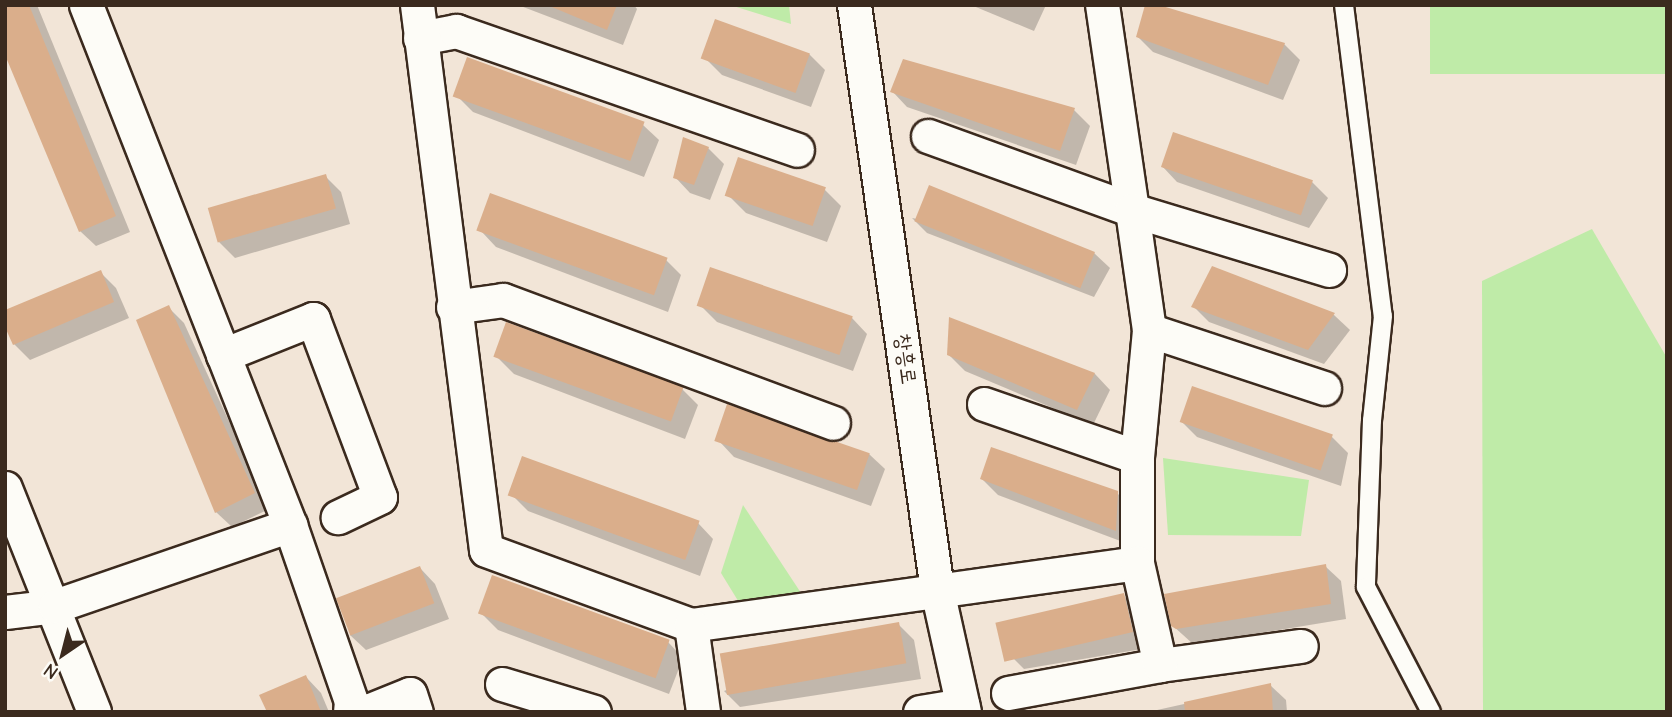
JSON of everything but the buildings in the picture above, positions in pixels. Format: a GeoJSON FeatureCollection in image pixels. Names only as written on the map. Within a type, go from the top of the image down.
{"type":"FeatureCollection","features":[{"type":"Feature","properties":{"kind":"street"},"geometry":{"type":"LineString","coordinates":[[86,5],[290,525],[351,701],[350,712]]}},
{"type":"Feature","properties":{"kind":"street","name":"창흥로"},"geometry":{"type":"LineString","coordinates":[[854,5],[937,590],[963,708]]}},
{"type":"Feature","properties":{"kind":"street"},"geometry":{"type":"LineString","coordinates":[[1102,5],[1149,330],[1138,457],[1137,563],[1160,665]]}},
{"type":"Feature","properties":{"kind":"street"},"geometry":{"type":"LineString","coordinates":[[797,150],[456,31],[418,21],[486,550],[691,625],[1137,563]]}},
{"type":"Feature","properties":{"kind":"street"},"geometry":{"type":"LineString","coordinates":[[928,136],[1132,210],[1329,270]]}},
{"type":"Feature","properties":{"kind":"street"},"geometry":{"type":"LineString","coordinates":[[453,307],[503,300],[833,423]]}},
{"type":"Feature","properties":{"kind":"street"},"geometry":{"type":"LineString","coordinates":[[223,355],[313,318],[380,497],[338,517]]}},
{"type":"Feature","properties":{"kind":"street"},"geometry":{"type":"LineString","coordinates":[[1149,330],[1324,388]]}},
{"type":"Feature","properties":{"kind":"street"},"geometry":{"type":"LineString","coordinates":[[984,404],[1138,457]]}},
{"type":"Feature","properties":{"kind":"street"},"geometry":{"type":"LineString","coordinates":[[5,488],[94,712]]}},
{"type":"Feature","properties":{"kind":"street"},"geometry":{"type":"LineString","coordinates":[[5,612],[54,606],[290,525]]}},
{"type":"Feature","properties":{"kind":"street"},"geometry":{"type":"LineString","coordinates":[[691,625],[703,712]]}},
{"type":"Feature","properties":{"kind":"street"},"geometry":{"type":"LineString","coordinates":[[1008,693],[1160,665],[1301,646]]}},
{"type":"Feature","properties":{"kind":"street"},"geometry":{"type":"LineString","coordinates":[[502,684],[594,712]]}},
{"type":"Feature","properties":{"kind":"street"},"geometry":{"type":"LineString","coordinates":[[365,712],[410,694],[416,712]]}},
{"type":"Feature","properties":{"kind":"street"},"geometry":{"type":"LineString","coordinates":[[920,712],[963,708]]}},
{"type":"Feature","properties":{"kind":"lane"},"geometry":{"type":"LineString","coordinates":[[1344,5],[1383,316],[1372,420],[1366,587],[1431,712]]}},
{"type":"Feature","properties":{"kind":"green space"},"geometry":{"type":"Polygon","coordinates":[[[730,5],[789,5],[791,24],[730,5]]]}},
{"type":"Feature","properties":{"kind":"green space"},"geometry":{"type":"Polygon","coordinates":[[[1430,5],[1667,5],[1667,74],[1430,74],[1430,5]]]}},
{"type":"Feature","properties":{"kind":"green space"},"geometry":{"type":"Polygon","coordinates":[[[1592,229],[1667,358],[1667,712],[1483,712],[1482,281],[1592,229]]]}},
{"type":"Feature","properties":{"kind":"green space"},"geometry":{"type":"Polygon","coordinates":[[[1163,458],[1309,480],[1301,536],[1168,535],[1163,458]]]}},
{"type":"Feature","properties":{"kind":"green space"},"geometry":{"type":"Polygon","coordinates":[[[743,505],[803,596],[740,604],[721,573],[743,505]]]}}]}
